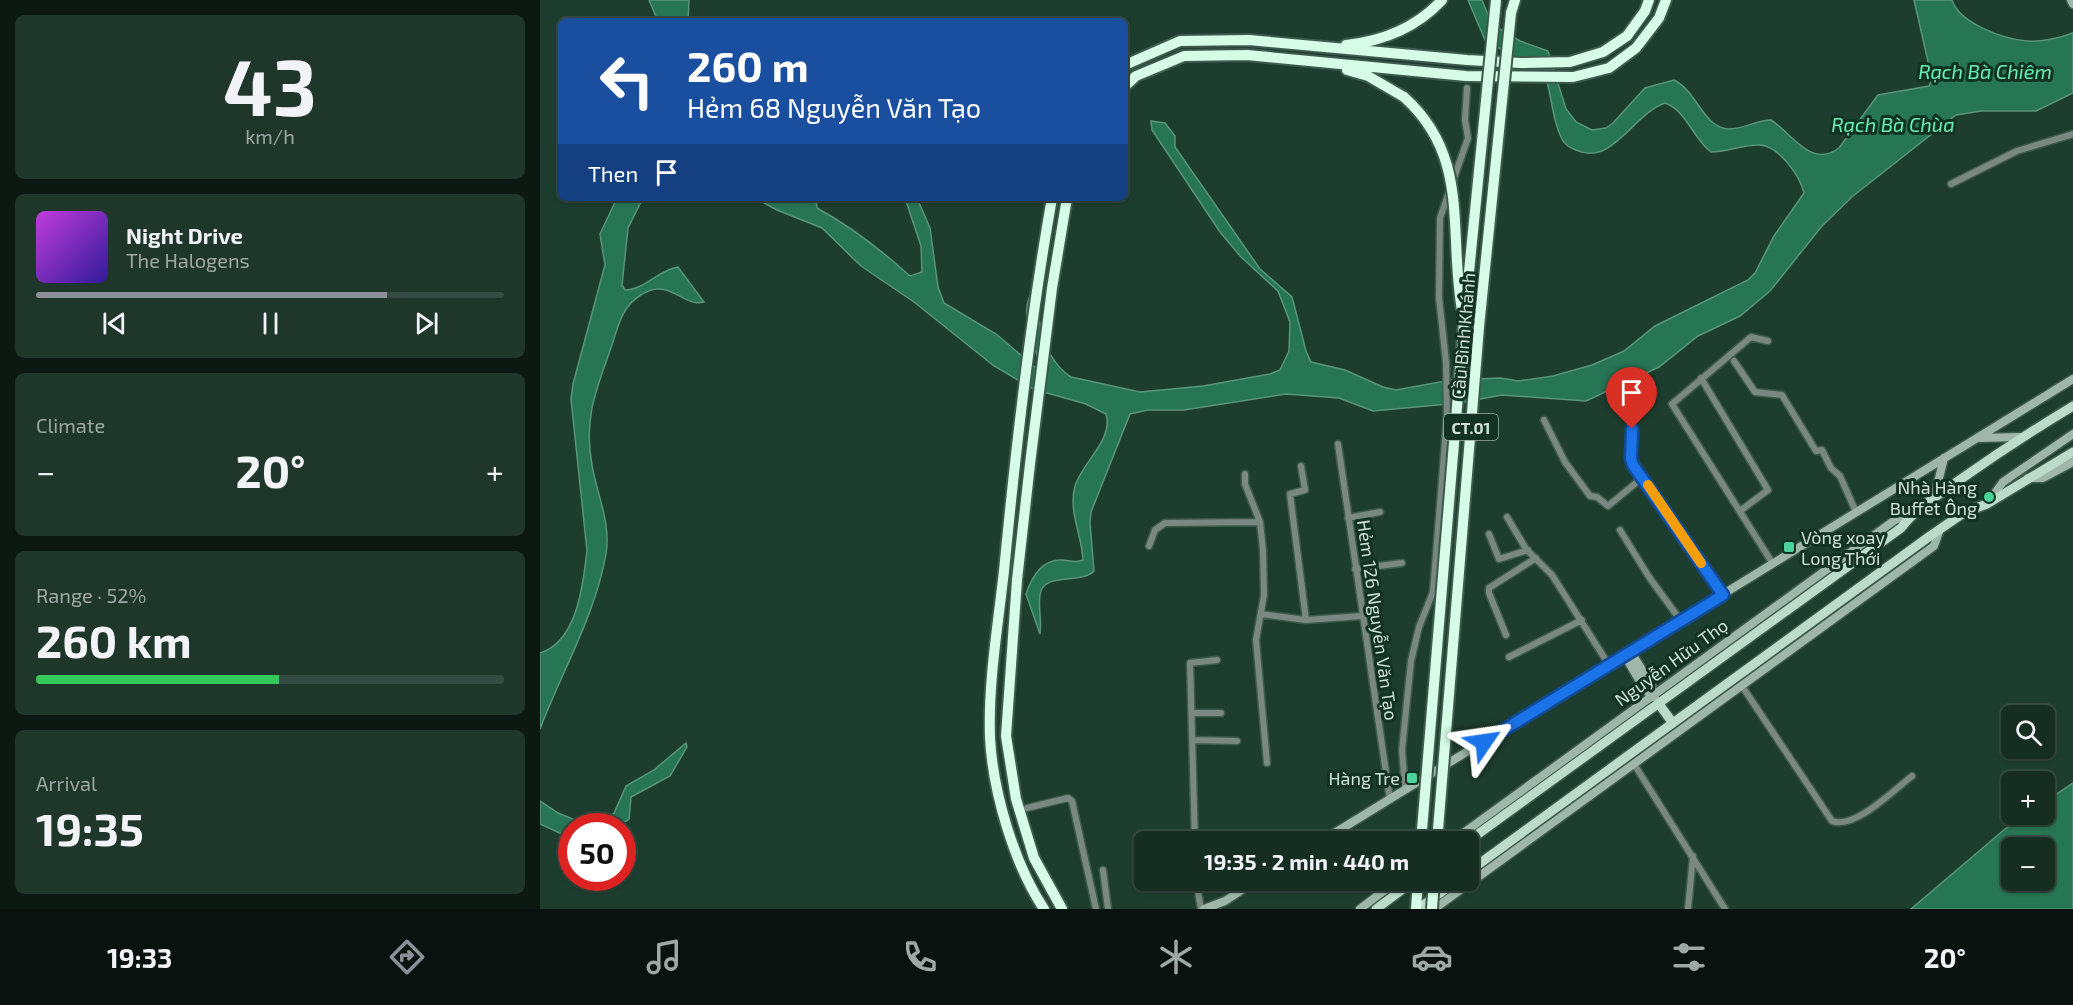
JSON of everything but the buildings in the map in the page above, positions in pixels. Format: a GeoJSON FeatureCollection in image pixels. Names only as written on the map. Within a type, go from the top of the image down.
{"type":"FeatureCollection","features":[{"type":"Feature","properties":{"kind":"highway"},"geometry":{"type":"LineString","coordinates":[[1304,46],[1348,45],[1397,33],[1418,21],[1442,0]]}},
{"type":"Feature","properties":{"kind":"highway","name":"CT.01"},"geometry":{"type":"LineString","coordinates":[[1464,322],[1496,0]]}},
{"type":"Feature","properties":{"kind":"highway","name":"Cầu Bình Khánh"},"geometry":{"type":"LineString","coordinates":[[1438,831],[1479,327],[1514,0]]}},
{"type":"Feature","properties":{"kind":"highway"},"geometry":{"type":"LineString","coordinates":[[1128,64],[1180,41],[1249,40],[1510,63],[1570,62],[1604,52],[1626,36],[1645,11],[1649,0]]}},
{"type":"Feature","properties":{"kind":"highway"},"geometry":{"type":"LineString","coordinates":[[1128,83],[1136,76],[1184,56],[1247,55],[1466,76],[1573,77],[1609,68],[1636,48],[1659,18],[1666,0]]}},
{"type":"Feature","properties":{"kind":"highway"},"geometry":{"type":"LineString","coordinates":[[1317,62],[1368,76],[1404,97],[1428,121],[1443,147],[1453,195],[1457,284],[1464,322]]}},
{"type":"Feature","properties":{"kind":"highway"},"geometry":{"type":"LineString","coordinates":[[1044,909],[1020,864],[1000,803],[990,738],[994,673],[1022,399],[1052,201]]}},
{"type":"Feature","properties":{"kind":"highway"},"geometry":{"type":"LineString","coordinates":[[1062,909],[1034,858],[1016,799],[1006,736],[1017,580],[1052,288],[1066,201]]}},
{"type":"Feature","properties":{"kind":"highway","name":"Cầu Bình Khánh"},"geometry":{"type":"LineString","coordinates":[[1422,831],[1464,322]]}},
{"type":"Feature","properties":{"kind":"highway"},"geometry":{"type":"LineString","coordinates":[[1417,891],[1417,909]]}},
{"type":"Feature","properties":{"kind":"highway"},"geometry":{"type":"LineString","coordinates":[[1433,909],[1434,891]]}},
{"type":"Feature","properties":{"kind":"main road"},"geometry":{"type":"LineString","coordinates":[[1338,831],[2073,379]]}},
{"type":"Feature","properties":{"kind":"main road","name":"Nguyễn Hữu Thọ"},"geometry":{"type":"LineString","coordinates":[[1468,831],[1901,528],[1912,514],[2020,437],[2073,406]]}},
{"type":"Feature","properties":{"kind":"main road"},"geometry":{"type":"LineString","coordinates":[[1987,504],[1997,488],[2009,477],[2073,434]]}},
{"type":"Feature","properties":{"kind":"main road"},"geometry":{"type":"LineString","coordinates":[[1977,438],[2020,437]]}},
{"type":"Feature","properties":{"kind":"main road"},"geometry":{"type":"LineString","coordinates":[[1479,864],[1940,529],[1965,512],[1987,504],[2073,452]]}},
{"type":"Feature","properties":{"kind":"main road"},"geometry":{"type":"LineString","coordinates":[[1934,498],[1944,458]]}},
{"type":"Feature","properties":{"kind":"main road"},"geometry":{"type":"LineString","coordinates":[[2028,478],[2043,478],[2073,462]]}},
{"type":"Feature","properties":{"kind":"main road"},"geometry":{"type":"LineString","coordinates":[[1929,467],[1935,468],[1938,475],[1934,498]]}},
{"type":"Feature","properties":{"kind":"main road"},"geometry":{"type":"LineString","coordinates":[[1433,909],[1934,546],[1940,529]]}},
{"type":"Feature","properties":{"kind":"main road"},"geometry":{"type":"LineString","coordinates":[[1628,654],[1645,690],[1656,700],[1678,732]]}},
{"type":"Feature","properties":{"kind":"main road","name":"Nguyễn Hữu Thọ"},"geometry":{"type":"LineString","coordinates":[[1479,833],[1656,700]]}},
{"type":"Feature","properties":{"kind":"main road"},"geometry":{"type":"LineString","coordinates":[[1203,909],[1239,891]]}},
{"type":"Feature","properties":{"kind":"main road"},"geometry":{"type":"LineString","coordinates":[[1360,909],[1384,891]]}},
{"type":"Feature","properties":{"kind":"main road"},"geometry":{"type":"LineString","coordinates":[[1377,909],[1402,891]]}},
{"type":"Feature","properties":{"kind":"main road"},"geometry":{"type":"LineString","coordinates":[[1417,909],[1442,891]]}},
{"type":"Feature","properties":{"kind":"main road"},"geometry":{"type":"LineString","coordinates":[[1218,909],[1225,900]]}},
{"type":"Feature","properties":{"kind":"street"},"geometry":{"type":"LineString","coordinates":[[1405,788],[1402,750],[1411,661],[1419,627],[1433,592],[1447,416],[1446,362],[1439,298],[1440,218],[1441,207],[1468,138],[1465,120],[1467,88]]}},
{"type":"Feature","properties":{"kind":"street"},"geometry":{"type":"LineString","coordinates":[[1951,184],[2017,151],[2073,134]]}},
{"type":"Feature","properties":{"kind":"street"},"geometry":{"type":"LineString","coordinates":[[1768,341],[1751,337],[1672,404],[1773,564]]}},
{"type":"Feature","properties":{"kind":"street"},"geometry":{"type":"LineString","coordinates":[[1734,361],[1755,392],[1782,395],[1817,452],[1822,450],[1831,468],[1840,476],[1856,512]]}},
{"type":"Feature","properties":{"kind":"street"},"geometry":{"type":"LineString","coordinates":[[1701,378],[1768,490],[1740,511]]}},
{"type":"Feature","properties":{"kind":"street"},"geometry":{"type":"LineString","coordinates":[[1545,420],[1565,462],[1590,496],[1597,497],[1608,506],[1642,478]]}},
{"type":"Feature","properties":{"kind":"street"},"geometry":{"type":"LineString","coordinates":[[1632,429],[1631,459],[1723,595]]}},
{"type":"Feature","properties":{"kind":"street","name":"Hẻm 126 Nguyễn Văn Tạo"},"geometry":{"type":"LineString","coordinates":[[1338,444],[1390,800]]}},
{"type":"Feature","properties":{"kind":"street"},"geometry":{"type":"LineString","coordinates":[[1301,466],[1305,490],[1290,494],[1306,620]]}},
{"type":"Feature","properties":{"kind":"street"},"geometry":{"type":"LineString","coordinates":[[1245,474],[1245,484],[1260,522],[1265,573],[1256,640],[1267,763]]}},
{"type":"Feature","properties":{"kind":"street"},"geometry":{"type":"LineString","coordinates":[[1348,518],[1380,512]]}},
{"type":"Feature","properties":{"kind":"street"},"geometry":{"type":"LineString","coordinates":[[1507,517],[1528,550],[1552,576],[1609,665]]}},
{"type":"Feature","properties":{"kind":"street"},"geometry":{"type":"LineString","coordinates":[[1149,546],[1155,530],[1165,523],[1260,522]]}},
{"type":"Feature","properties":{"kind":"street"},"geometry":{"type":"LineString","coordinates":[[1620,530],[1649,577],[1681,621]]}},
{"type":"Feature","properties":{"kind":"street"},"geometry":{"type":"LineString","coordinates":[[1489,534],[1499,559],[1528,550]]}},
{"type":"Feature","properties":{"kind":"street"},"geometry":{"type":"LineString","coordinates":[[1506,635],[1489,588],[1536,558]]}},
{"type":"Feature","properties":{"kind":"street"},"geometry":{"type":"LineString","coordinates":[[1355,569],[1402,563]]}},
{"type":"Feature","properties":{"kind":"street"},"geometry":{"type":"LineString","coordinates":[[1261,614],[1306,620],[1362,616]]}},
{"type":"Feature","properties":{"kind":"street"},"geometry":{"type":"LineString","coordinates":[[1509,657],[1582,620]]}},
{"type":"Feature","properties":{"kind":"street"},"geometry":{"type":"LineString","coordinates":[[1196,831],[1190,669],[1192,661],[1217,660]]}},
{"type":"Feature","properties":{"kind":"street"},"geometry":{"type":"LineString","coordinates":[[1742,686],[1832,821],[1840,825],[1853,821],[1912,776]]}},
{"type":"Feature","properties":{"kind":"street"},"geometry":{"type":"LineString","coordinates":[[1192,713],[1221,713]]}},
{"type":"Feature","properties":{"kind":"street"},"geometry":{"type":"LineString","coordinates":[[1193,740],[1237,741]]}},
{"type":"Feature","properties":{"kind":"street"},"geometry":{"type":"LineString","coordinates":[[1634,764],[1725,909]]}},
{"type":"Feature","properties":{"kind":"street"},"geometry":{"type":"LineString","coordinates":[[1027,808],[1068,798],[1072,801],[1096,909]]}},
{"type":"Feature","properties":{"kind":"street"},"geometry":{"type":"LineString","coordinates":[[1688,909],[1693,856]]}},
{"type":"Feature","properties":{"kind":"street"},"geometry":{"type":"LineString","coordinates":[[1103,870],[1108,909]]}},
{"type":"Feature","properties":{"kind":"street"},"geometry":{"type":"LineString","coordinates":[[1199,891],[1203,909]]}},
{"type":"Feature","properties":{"kind":"water"},"geometry":{"type":"Polygon","coordinates":[[[649,0],[689,0],[688,18],[657,18],[649,0]]]}},
{"type":"Feature","properties":{"kind":"water","name":"Rạch Bà Chùa"},"geometry":{"type":"Polygon","coordinates":[[[1468,0],[1482,0],[1488,15],[1500,29],[1520,41],[1548,51],[1566,109],[1576,122],[1592,130],[1606,128],[1613,123],[1645,88],[1674,80],[1689,93],[1706,116],[1720,127],[1735,129],[1771,120],[1803,147],[1820,154],[1839,148],[1878,95],[1929,86],[1932,79],[1914,0],[1952,0],[1956,8],[1972,23],[2017,40],[2044,40],[2073,33],[2073,93],[2036,111],[1981,111],[1956,115],[1853,196],[1822,226],[1770,291],[1740,316],[1698,336],[1659,367],[1586,401],[1502,395],[1459,403],[1373,411],[1339,398],[1286,394],[1184,410],[1148,410],[1130,414],[1091,512],[1094,571],[1088,575],[1048,583],[1043,588],[1040,595],[1040,634],[1026,594],[1034,577],[1047,564],[1059,560],[1077,562],[1083,560],[1074,514],[1073,495],[1079,477],[1106,433],[1106,414],[1086,404],[1033,389],[994,366],[914,302],[861,266],[822,228],[760,201],[816,201],[817,208],[865,239],[910,276],[922,272],[921,246],[906,201],[918,201],[930,228],[938,287],[944,303],[996,334],[1035,367],[1038,365],[1038,359],[1028,322],[1027,304],[1036,286],[1043,336],[1053,359],[1061,369],[1071,377],[1140,392],[1203,386],[1270,374],[1280,370],[1289,351],[1290,322],[1278,291],[1241,257],[1220,232],[1152,130],[1151,121],[1165,123],[1175,136],[1175,147],[1260,269],[1292,297],[1311,362],[1345,370],[1383,387],[1396,390],[1451,380],[1501,378],[1518,381],[1553,376],[1592,365],[1624,351],[1655,326],[1748,280],[1755,273],[1774,236],[1804,193],[1793,170],[1780,155],[1766,146],[1758,145],[1711,152],[1699,140],[1679,112],[1665,103],[1643,117],[1612,146],[1589,153],[1576,150],[1564,143],[1559,132],[1545,75],[1485,40],[1468,0]]]}},
{"type":"Feature","properties":{"kind":"water"},"geometry":{"type":"Polygon","coordinates":[[[616,201],[642,201],[628,228],[622,285],[625,290],[638,287],[678,267],[704,302],[689,301],[668,290],[651,290],[629,305],[619,324],[597,389],[589,432],[594,476],[607,531],[606,554],[586,621],[540,729],[540,653],[553,646],[571,624],[580,594],[587,551],[571,399],[605,265],[600,234],[616,201]]]}},
{"type":"Feature","properties":{"kind":"water"},"geometry":{"type":"Polygon","coordinates":[[[686,743],[687,747],[670,776],[631,797],[630,813],[614,813],[626,786],[654,770],[686,743]]]}},
{"type":"Feature","properties":{"kind":"water"},"geometry":{"type":"Polygon","coordinates":[[[2073,783],[2073,909],[1911,909],[2011,825],[2055,825],[2055,795],[2073,783]]]}},
{"type":"Feature","properties":{"kind":"water"},"geometry":{"type":"Polygon","coordinates":[[[540,801],[558,813],[558,832],[540,824],[540,801]]]}},
{"type":"Feature","properties":{"kind":"slow traffic"},"geometry":{"type":"LineString","coordinates":[[1648,485],[1701,563]]}},
{"type":"Feature","properties":{"kind":"place","name":"Nhà Hàng Buffet Ông"},"geometry":{"type":"Point","coordinates":[1989,497]}},
{"type":"Feature","properties":{"kind":"place","name":"Vòng xoay Long Thới"},"geometry":{"type":"Point","coordinates":[1789,547]}},
{"type":"Feature","properties":{"kind":"place","name":"Hàng Tre"},"geometry":{"type":"Point","coordinates":[1412,778]}},
{"type":"Feature","properties":{"kind":"route"},"geometry":{"type":"LineString","coordinates":[[1484,742],[1723,595],[1633,465],[1631,459],[1632,429]]}},
{"type":"Feature","properties":{"kind":"water label","name":"Rạch Bà Chiêm"},"geometry":{"type":"Point","coordinates":[1985,71]}}]}
